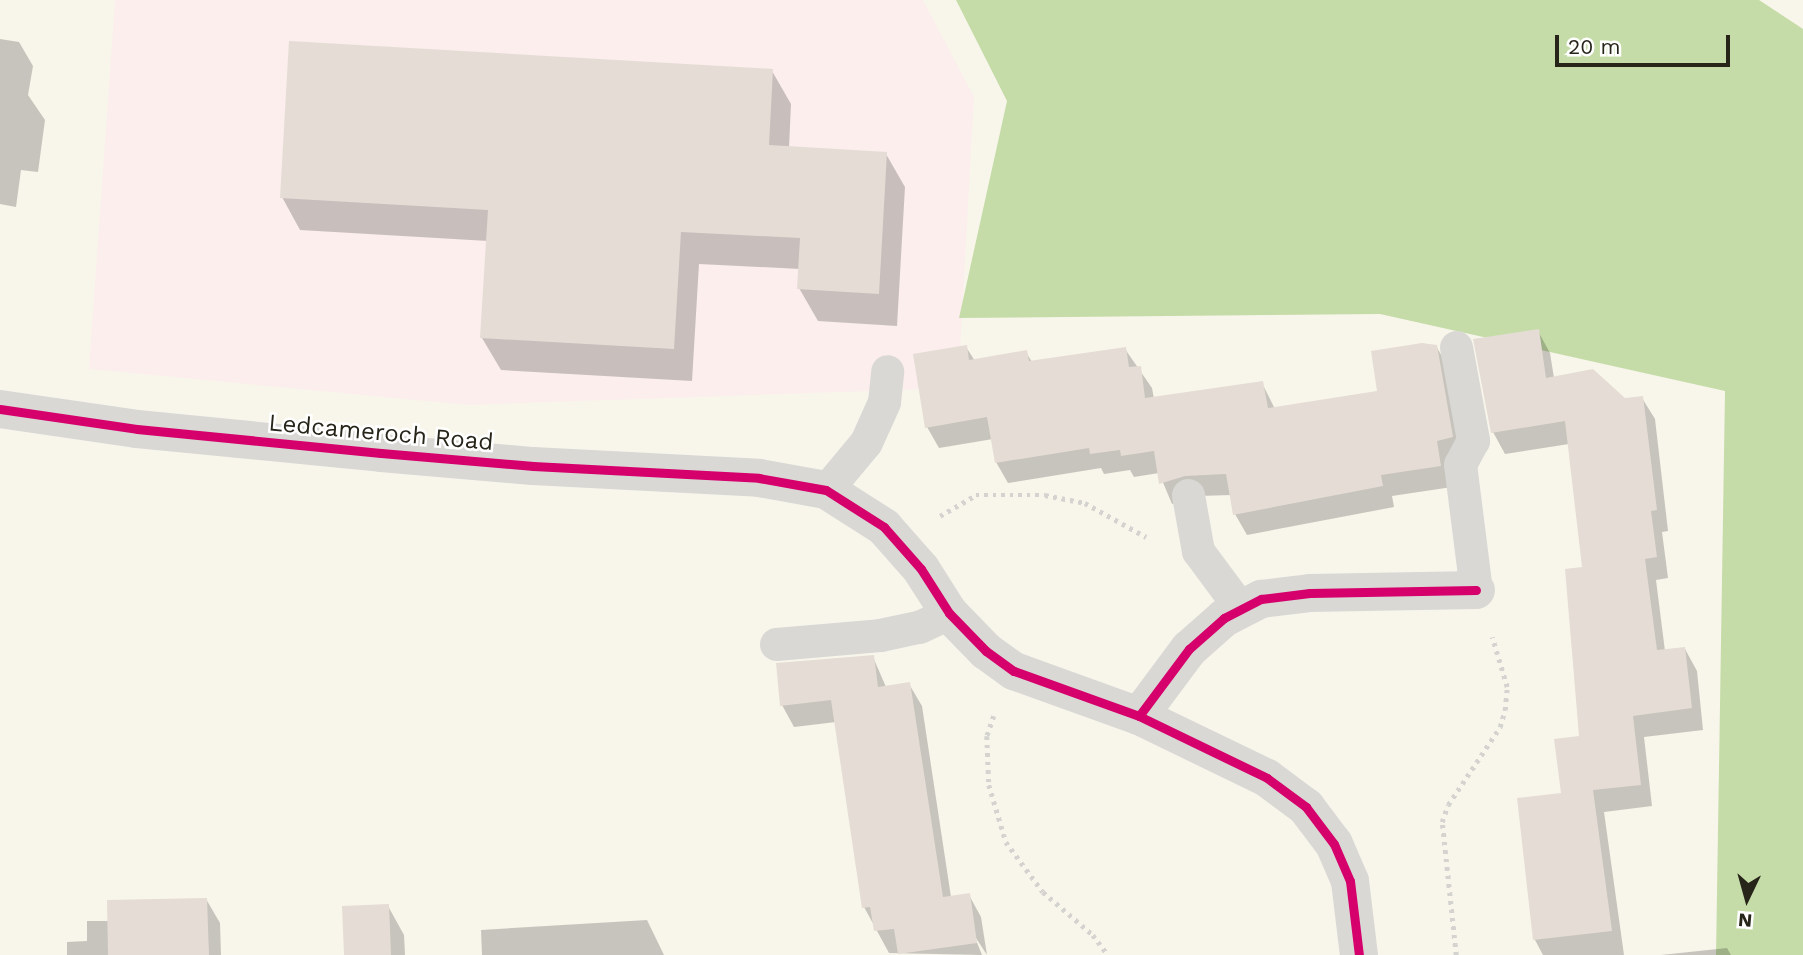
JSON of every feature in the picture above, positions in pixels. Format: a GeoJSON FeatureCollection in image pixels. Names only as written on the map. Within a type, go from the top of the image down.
{"type":"FeatureCollection","features":[{"type":"Feature","properties":{"kind":"street","name":"Ledcameroch Road"},"geometry":{"type":"LineString","coordinates":[[0,409],[137,429],[381,453],[533,467],[759,478],[826,490]]}},
{"type":"Feature","properties":{"kind":"street"},"geometry":{"type":"LineString","coordinates":[[826,490],[884,527],[949,613],[986,651],[1014,671],[1139,716],[1267,778],[1306,807],[1334,844],[1350,881],[1359,955]]}},
{"type":"Feature","properties":{"kind":"street"},"geometry":{"type":"LineString","coordinates":[[1139,716],[1189,649],[1241,609],[1261,599],[1310,593],[1476,590]]}},
{"type":"Feature","properties":{"kind":"lane"},"geometry":{"type":"LineString","coordinates":[[1456,347],[1473,440],[1460,464],[1476,590]]}},
{"type":"Feature","properties":{"kind":"lane"},"geometry":{"type":"LineString","coordinates":[[826,490],[866,442],[884,402],[887,371]]}},
{"type":"Feature","properties":{"kind":"lane"},"geometry":{"type":"LineString","coordinates":[[1188,495],[1198,551],[1241,609]]}},
{"type":"Feature","properties":{"kind":"lane"},"geometry":{"type":"LineString","coordinates":[[776,644],[880,635],[919,627],[949,613]]}},
{"type":"Feature","properties":{"kind":"path"},"geometry":{"type":"LineString","coordinates":[[904,550],[950,507],[976,495],[1009,492],[1085,503],[1154,542]]}},
{"type":"Feature","properties":{"kind":"path"},"geometry":{"type":"LineString","coordinates":[[1456,955],[1442,822],[1448,805],[1500,727],[1507,687],[1476,590]]}},
{"type":"Feature","properties":{"kind":"path"},"geometry":{"type":"LineString","coordinates":[[1014,671],[987,736],[989,785],[1006,842],[1043,892],[1093,935],[1108,955]]}},
{"type":"Feature","properties":{"kind":"shaded area"},"geometry":{"type":"Polygon","coordinates":[[[115,0],[923,0],[974,97],[958,388],[468,405],[89,369],[115,0]]]}},
{"type":"Feature","properties":{"kind":"green space"},"geometry":{"type":"Polygon","coordinates":[[[956,0],[1759,0],[1803,29],[1803,955],[1716,955],[1725,391],[1380,314],[959,318],[1007,101],[956,0]]]}},
{"type":"Feature","properties":{"kind":"building"},"geometry":{"type":"Polygon","coordinates":[[[289,41],[773,69],[769,145],[887,152],[879,294],[797,289],[800,238],[681,232],[674,349],[480,338],[488,210],[280,198],[289,41]]]}},
{"type":"Feature","properties":{"kind":"building"},"geometry":{"type":"Polygon","coordinates":[[[1539,329],[1546,378],[1593,369],[1625,398],[1643,396],[1657,510],[1651,511],[1657,557],[1645,559],[1657,650],[1685,647],[1692,708],[1633,716],[1641,785],[1593,790],[1612,931],[1533,940],[1517,798],[1561,793],[1554,739],[1579,736],[1565,569],[1582,567],[1565,421],[1491,433],[1473,339],[1539,329]]]}},
{"type":"Feature","properties":{"kind":"building"},"geometry":{"type":"Polygon","coordinates":[[[1422,343],[1437,345],[1453,437],[1437,441],[1441,466],[1381,475],[1383,486],[1233,515],[1226,474],[1185,476],[1159,484],[1154,451],[1121,456],[1120,450],[1090,454],[1089,448],[995,463],[987,417],[925,428],[913,354],[967,345],[969,360],[1027,350],[1029,361],[1126,347],[1129,367],[1141,366],[1145,398],[1263,381],[1268,408],[1377,391],[1371,351],[1422,343]]]}},
{"type":"Feature","properties":{"kind":"building"},"geometry":{"type":"Polygon","coordinates":[[[874,655],[878,687],[910,682],[943,897],[970,893],[977,943],[898,954],[894,929],[874,931],[870,907],[862,908],[831,700],[780,706],[776,663],[874,655]]]}},
{"type":"Feature","properties":{"kind":"building"},"geometry":{"type":"Polygon","coordinates":[[[207,898],[209,955],[108,955],[107,900],[207,898]]]}},
{"type":"Feature","properties":{"kind":"building"},"geometry":{"type":"Polygon","coordinates":[[[389,904],[391,955],[344,955],[342,906],[389,904]]]}},
{"type":"Feature","properties":{"kind":"cycle path"},"geometry":{"type":"LineString","coordinates":[[0,409],[137,429],[381,453],[533,466],[759,478],[826,490],[884,527],[921,569],[949,613],[986,651],[1014,671],[1139,716],[1267,778],[1306,807],[1334,844],[1350,881],[1359,955]]}},
{"type":"Feature","properties":{"kind":"cycle path"},"geometry":{"type":"LineString","coordinates":[[1139,716],[1189,649],[1224,618],[1261,599],[1310,593],[1476,590]]}}]}
